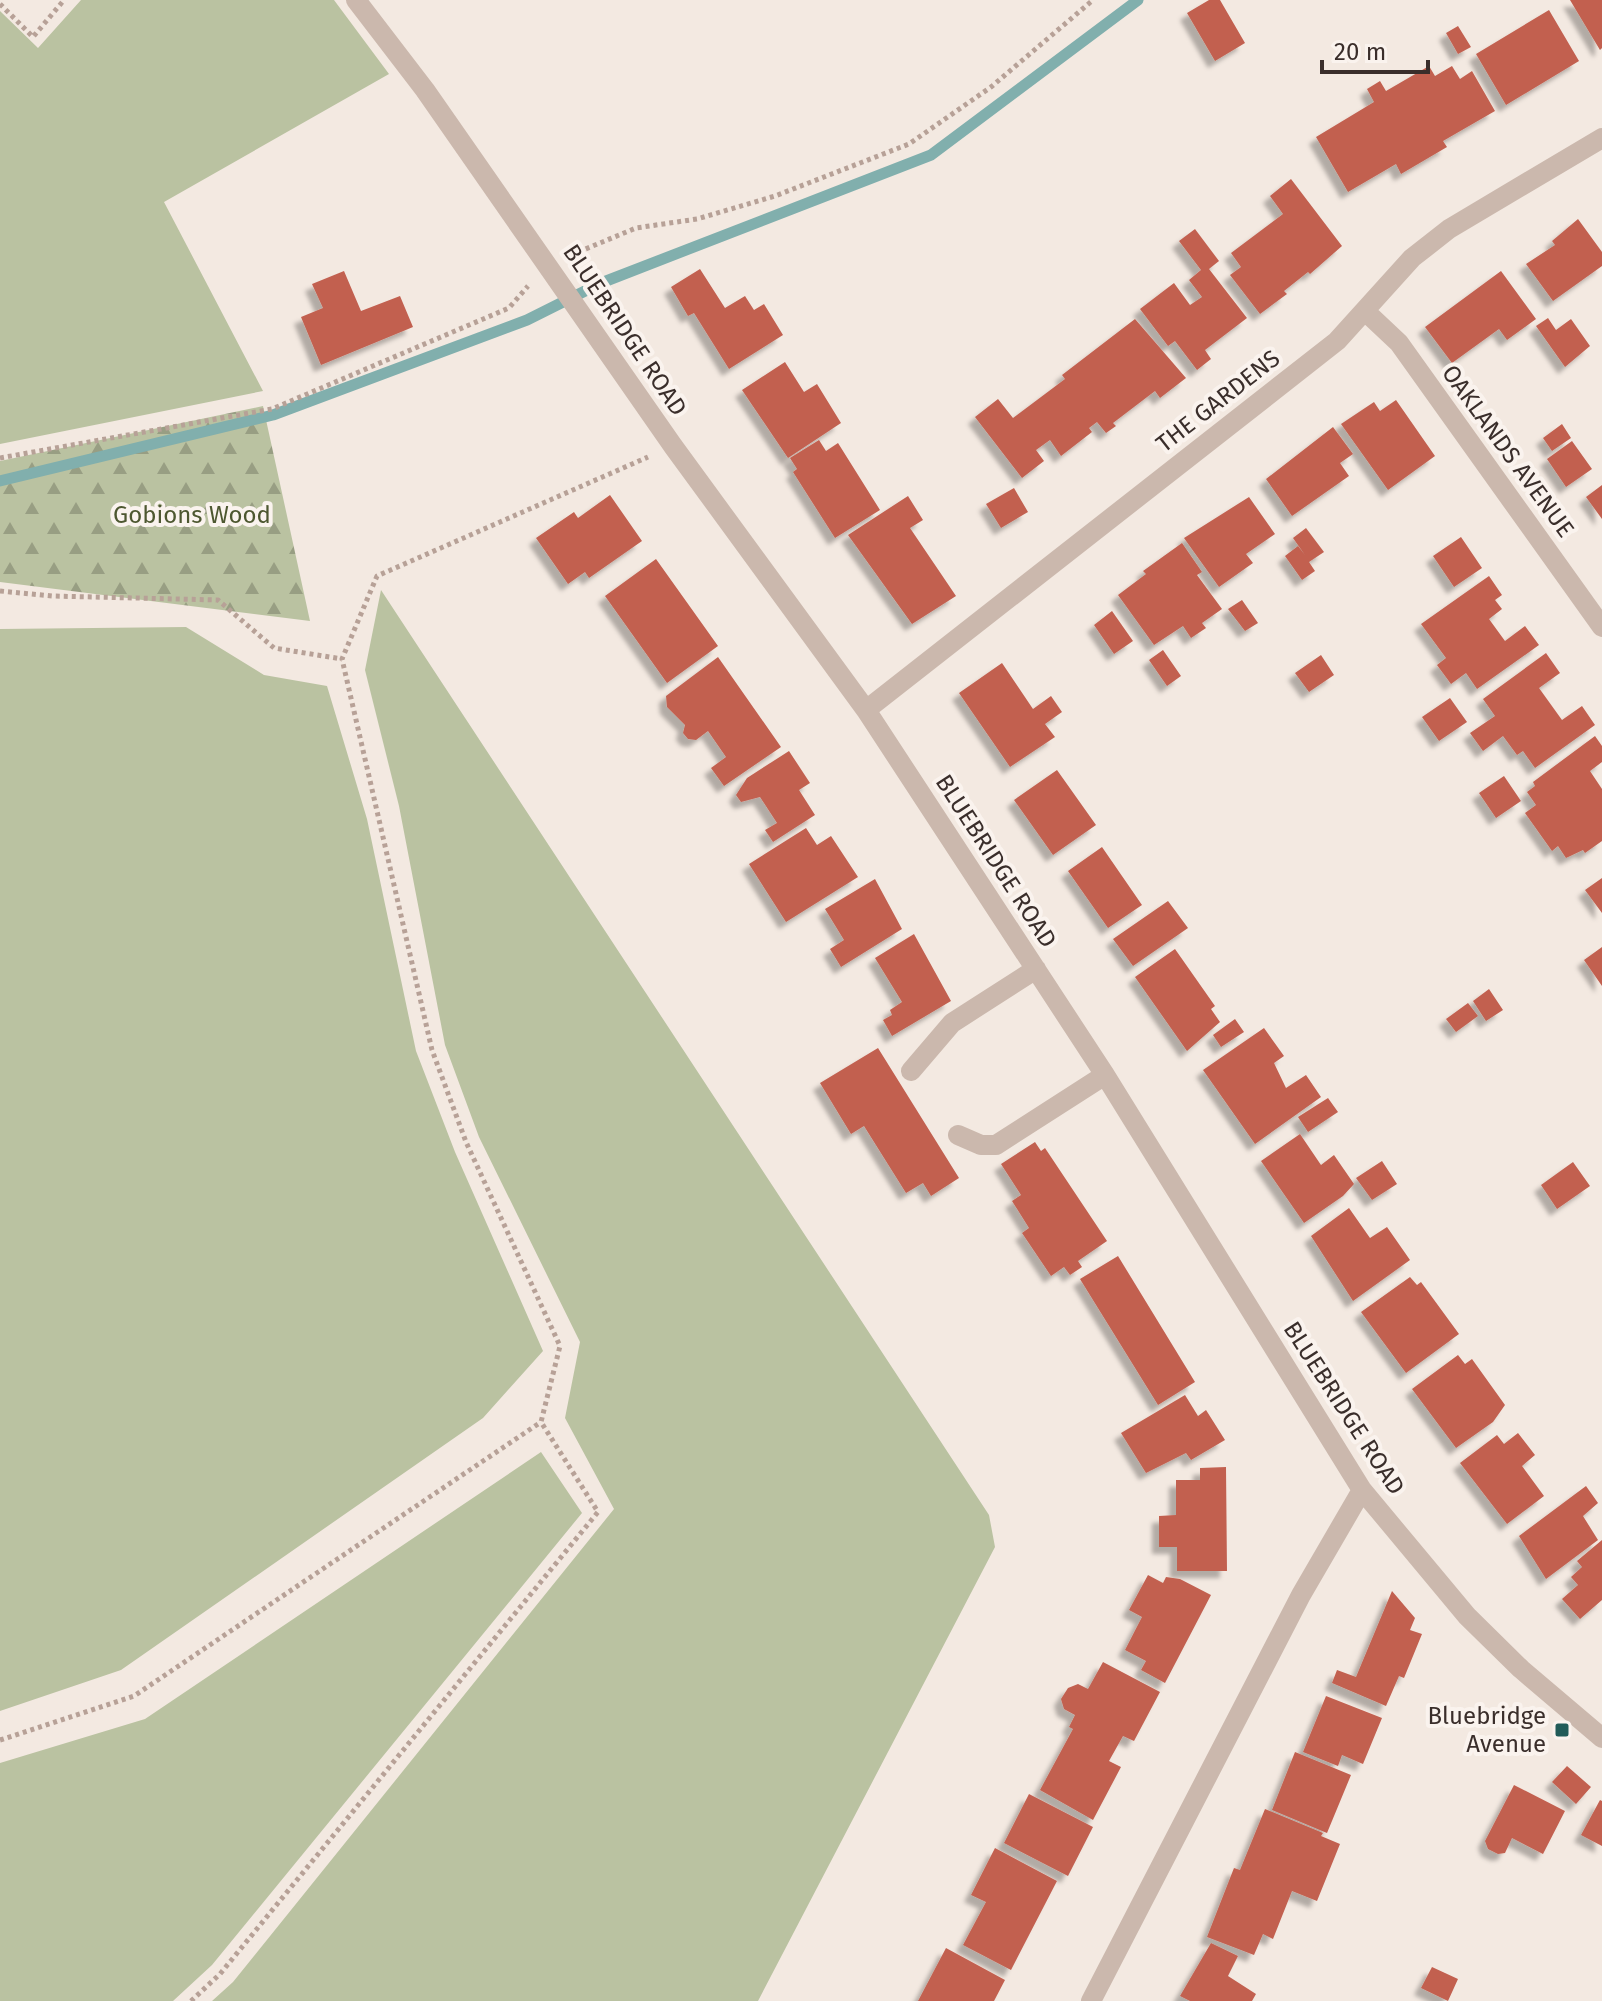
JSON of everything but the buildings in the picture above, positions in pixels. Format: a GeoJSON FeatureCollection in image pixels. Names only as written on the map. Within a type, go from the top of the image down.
{"type":"FeatureCollection","features":[{"type":"Feature","properties":{"kind":"street","name":"BLUEBRIDGE ROAD"},"geometry":{"type":"LineString","coordinates":[[356,0],[425,90],[673,446],[866,710],[1105,1075],[1362,1490],[1467,1616],[1521,1669],[1602,1738]]}},
{"type":"Feature","properties":{"kind":"street","name":"THE GARDENS"},"geometry":{"type":"LineString","coordinates":[[866,710],[1337,341],[1412,258],[1449,229],[1602,138]]}},
{"type":"Feature","properties":{"kind":"street","name":"OAKLANDS AVENUE"},"geometry":{"type":"LineString","coordinates":[[1365,311],[1399,343],[1602,627]]}},
{"type":"Feature","properties":{"kind":"street"},"geometry":{"type":"LineString","coordinates":[[911,1071],[952,1023],[1036,969]]}},
{"type":"Feature","properties":{"kind":"street"},"geometry":{"type":"LineString","coordinates":[[958,1135],[981,1145],[996,1145],[1105,1075]]}},
{"type":"Feature","properties":{"kind":"street"},"geometry":{"type":"LineString","coordinates":[[1091,2001],[1301,1595],[1362,1490]]}},
{"type":"Feature","properties":{"kind":"path"},"geometry":{"type":"LineString","coordinates":[[0,4],[33,37],[64,0]]}},
{"type":"Feature","properties":{"kind":"path"},"geometry":{"type":"LineString","coordinates":[[586,247],[636,228],[697,219],[775,196],[909,144],[991,87],[1093,0]]}},
{"type":"Feature","properties":{"kind":"path"},"geometry":{"type":"LineString","coordinates":[[0,458],[272,409],[509,308],[529,285]]}},
{"type":"Feature","properties":{"kind":"path"},"geometry":{"type":"LineString","coordinates":[[0,1740],[134,1696],[541,1422],[560,1346],[466,1142],[432,1050],[342,659],[377,576],[637,461]]}},
{"type":"Feature","properties":{"kind":"path"},"geometry":{"type":"LineString","coordinates":[[0,591],[52,596],[218,600],[274,648],[342,659]]}},
{"type":"Feature","properties":{"kind":"path"},"geometry":{"type":"LineString","coordinates":[[191,2001],[220,1974],[598,1512],[541,1422]]}},
{"type":"Feature","properties":{"kind":"green space"},"geometry":{"type":"Polygon","coordinates":[[[81,0],[334,0],[389,74],[164,202],[263,391],[0,444],[0,11],[38,48],[81,0]]]}},
{"type":"Feature","properties":{"kind":"green space","name":"Gobions Wood"},"geometry":{"type":"Polygon","coordinates":[[[263,406],[310,621],[0,582],[0,461],[263,406]]]}},
{"type":"Feature","properties":{"kind":"green space"},"geometry":{"type":"Polygon","coordinates":[[[381,590],[989,1515],[995,1547],[758,2001],[212,2001],[233,1982],[614,1509],[565,1418],[580,1342],[479,1137],[445,1045],[399,806],[365,670],[381,590]]]}},
{"type":"Feature","properties":{"kind":"green space"},"geometry":{"type":"Polygon","coordinates":[[[186,627],[264,675],[327,686],[367,819],[416,1051],[455,1152],[543,1351],[483,1418],[121,1670],[0,1711],[0,629],[186,627]]]}},
{"type":"Feature","properties":{"kind":"green space"},"geometry":{"type":"Polygon","coordinates":[[[541,1452],[582,1513],[212,1965],[173,2001],[0,2001],[0,1763],[145,1719],[541,1452]]]}},
{"type":"Feature","properties":{"kind":"waterway"},"geometry":{"type":"LineString","coordinates":[[0,481],[273,415],[527,320],[601,283],[931,155],[1138,0]]}},
{"type":"Feature","properties":{"kind":"place","name":"Bluebridge Avenue"},"geometry":{"type":"Point","coordinates":[1562,1730]}}]}
